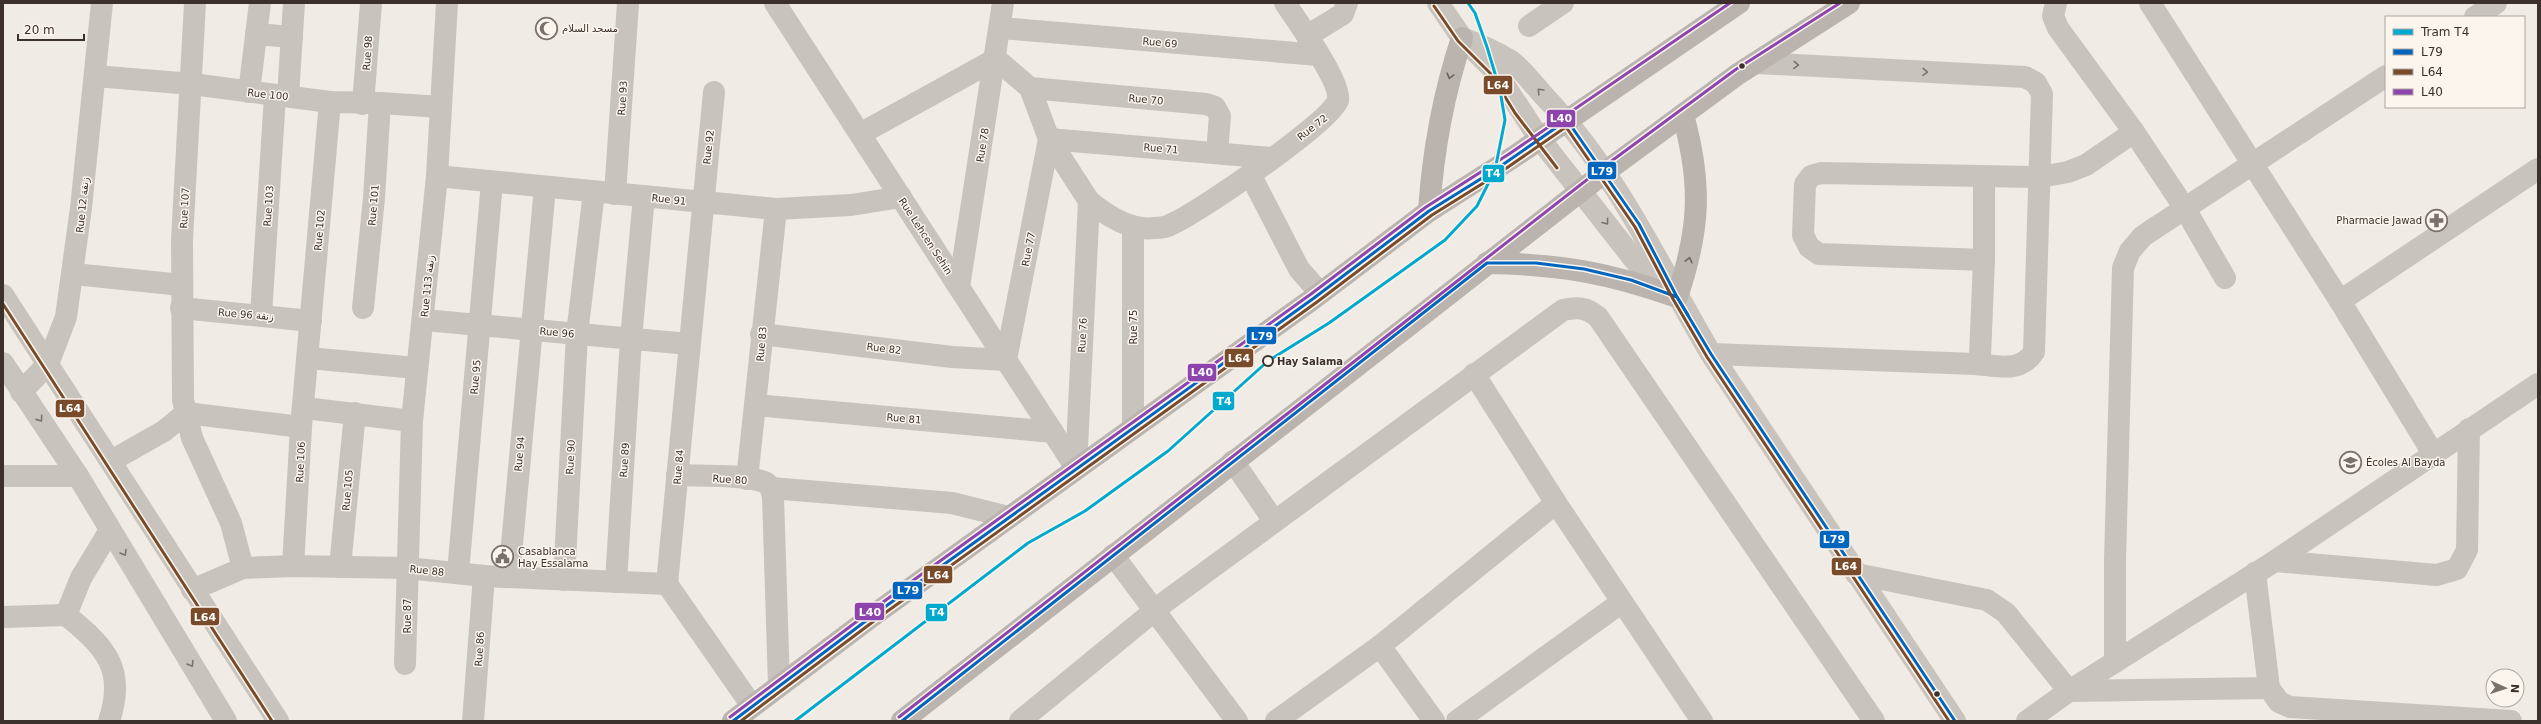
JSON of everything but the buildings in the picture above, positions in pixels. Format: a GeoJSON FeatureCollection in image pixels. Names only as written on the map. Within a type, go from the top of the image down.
{"type":"FeatureCollection","features":[{"type":"Feature","properties":{"kind":"main road"},"geometry":{"type":"LineString","coordinates":[[732,721],[1008,517],[1320,293],[1429,211],[1495,170],[1539,138],[1739,3]]}},
{"type":"Feature","properties":{"kind":"main road"},"geometry":{"type":"LineString","coordinates":[[902,721],[1605,172],[1683,114],[1757,63],[1849,3]]}},
{"type":"Feature","properties":{"kind":"main road"},"geometry":{"type":"LineString","coordinates":[[1429,211],[1431,176],[1441,113],[1462,38]]}},
{"type":"Feature","properties":{"kind":"main road"},"geometry":{"type":"LineString","coordinates":[[1488,263],[1536,263],[1584,269],[1631,280],[1677,297],[1689,261],[1696,224],[1697,187],[1693,150],[1683,114]]}},
{"type":"Feature","properties":{"kind":"street","name":"Rue 12 زنقة"},"geometry":{"type":"LineString","coordinates":[[21,392],[48,364],[66,317],[74,274],[102,3]]}},
{"type":"Feature","properties":{"kind":"street","name":"Rue 107"},"geometry":{"type":"LineString","coordinates":[[195,3],[192,84],[182,240],[182,389],[192,438],[204,468],[232,523],[243,568]]}},
{"type":"Feature","properties":{"kind":"street"},"geometry":{"type":"LineString","coordinates":[[249,92],[260,3]]}},
{"type":"Feature","properties":{"kind":"street","name":"Rue 103"},"geometry":{"type":"LineString","coordinates":[[261,315],[282,96],[292,37],[294,3]]}},
{"type":"Feature","properties":{"kind":"street","name":"Rue 98"},"geometry":{"type":"LineString","coordinates":[[371,3],[372,103]]}},
{"type":"Feature","properties":{"kind":"street","name":"Rue 113 زنقة"},"geometry":{"type":"LineString","coordinates":[[407,568],[412,421],[416,368],[424,320],[437,176],[447,3]]}},
{"type":"Feature","properties":{"kind":"street","name":"Rue 93"},"geometry":{"type":"LineString","coordinates":[[577,334],[604,193],[628,3]]}},
{"type":"Feature","properties":{"kind":"street","name":"Rue Lehcen Sehin"},"geometry":{"type":"LineString","coordinates":[[775,3],[1076,468]]}},
{"type":"Feature","properties":{"kind":"street","name":"Rue 78"},"geometry":{"type":"LineString","coordinates":[[959,287],[1004,3]]}},
{"type":"Feature","properties":{"kind":"street","name":"Rue 72"},"geometry":{"type":"LineString","coordinates":[[1133,227],[1153,229],[1170,225],[1192,214],[1272,158],[1332,112],[1338,101],[1334,82],[1307,36],[1285,3]]}},
{"type":"Feature","properties":{"kind":"street"},"geometry":{"type":"LineString","coordinates":[[1307,36],[1343,14],[1347,3]]}},
{"type":"Feature","properties":{"kind":"street"},"geometry":{"type":"LineString","coordinates":[[1438,3],[1462,38],[1495,71],[1539,138],[1643,270],[1653,280],[1677,297]]}},
{"type":"Feature","properties":{"kind":"street"},"geometry":{"type":"LineString","coordinates":[[1529,26],[1563,3]]}},
{"type":"Feature","properties":{"kind":"street"},"geometry":{"type":"LineString","coordinates":[[2056,3],[2054,16],[2058,28],[2134,132],[2184,207],[2225,278]]}},
{"type":"Feature","properties":{"kind":"street"},"geometry":{"type":"LineString","coordinates":[[2150,3],[2340,301],[2434,455]]}},
{"type":"Feature","properties":{"kind":"street"},"geometry":{"type":"LineString","coordinates":[[2476,16],[2496,3]]}},
{"type":"Feature","properties":{"kind":"street","name":"Rue 69"},"geometry":{"type":"LineString","coordinates":[[1001,28],[1318,55]]}},
{"type":"Feature","properties":{"kind":"street"},"geometry":{"type":"LineString","coordinates":[[256,34],[292,37]]}},
{"type":"Feature","properties":{"kind":"street"},"geometry":{"type":"LineString","coordinates":[[1462,38],[1487,47],[1512,62],[1567,120],[1605,172],[1639,224],[1677,297],[1711,354],[1955,721]]}},
{"type":"Feature","properties":{"kind":"street"},"geometry":{"type":"LineString","coordinates":[[860,134],[996,59],[1030,88],[1049,138],[1089,201],[1098,208],[1133,227]]}},
{"type":"Feature","properties":{"kind":"street"},"geometry":{"type":"LineString","coordinates":[[1711,354],[1975,364],[2016,367],[2028,362],[2034,352],[2042,94],[2036,83],[2024,77],[1757,63]]}},
{"type":"Feature","properties":{"kind":"street","name":"Rue 100"},"geometry":{"type":"LineString","coordinates":[[95,76],[192,84],[330,102],[441,107]]}},
{"type":"Feature","properties":{"kind":"street"},"geometry":{"type":"LineString","coordinates":[[2115,662],[2115,560],[2123,268],[2130,252],[2143,236],[2184,207],[2253,164],[2385,77]]}},
{"type":"Feature","properties":{"kind":"street","name":"Rue 70"},"geometry":{"type":"LineString","coordinates":[[1030,88],[1206,104],[1215,107],[1220,116],[1217,153]]}},
{"type":"Feature","properties":{"kind":"street","name":"Rue 92"},"geometry":{"type":"LineString","coordinates":[[703,202],[714,92]]}},
{"type":"Feature","properties":{"kind":"street","name":"Rue 102"},"geometry":{"type":"LineString","coordinates":[[308,358],[330,102]]}},
{"type":"Feature","properties":{"kind":"street","name":"Rue 101"},"geometry":{"type":"LineString","coordinates":[[363,308],[374,198],[372,103]]}},
{"type":"Feature","properties":{"kind":"street"},"geometry":{"type":"LineString","coordinates":[[1984,260],[1819,254],[1809,247],[1803,235],[1805,184],[1811,176],[1821,173],[2040,177],[2068,172],[2086,165],[2134,132]]}},
{"type":"Feature","properties":{"kind":"street","name":"Rue 71"},"geometry":{"type":"LineString","coordinates":[[1049,138],[1272,158]]}},
{"type":"Feature","properties":{"kind":"street","name":"Rue 77"},"geometry":{"type":"LineString","coordinates":[[1006,360],[1049,138]]}},
{"type":"Feature","properties":{"kind":"street"},"geometry":{"type":"LineString","coordinates":[[2340,301],[2538,169]]}},
{"type":"Feature","properties":{"kind":"street"},"geometry":{"type":"LineString","coordinates":[[1250,174],[1299,269],[1320,293]]}},
{"type":"Feature","properties":{"kind":"street","name":"Rue 91"},"geometry":{"type":"LineString","coordinates":[[437,176],[776,209],[852,205],[901,197]]}},
{"type":"Feature","properties":{"kind":"street"},"geometry":{"type":"LineString","coordinates":[[1975,364],[1980,356],[1984,260],[1984,177]]}},
{"type":"Feature","properties":{"kind":"street","name":"Rue 95"},"geometry":{"type":"LineString","coordinates":[[458,573],[492,182]]}},
{"type":"Feature","properties":{"kind":"street","name":"Rue 94"},"geometry":{"type":"LineString","coordinates":[[509,577],[544,186]]}},
{"type":"Feature","properties":{"kind":"street","name":"Rue 89"},"geometry":{"type":"LineString","coordinates":[[616,582],[631,339],[644,196]]}},
{"type":"Feature","properties":{"kind":"street","name":"Rue 76"},"geometry":{"type":"LineString","coordinates":[[1076,468],[1089,201]]}},
{"type":"Feature","properties":{"kind":"street","name":"Rue 84"},"geometry":{"type":"LineString","coordinates":[[667,584],[703,202]]}},
{"type":"Feature","properties":{"kind":"street","name":"Rue 83"},"geometry":{"type":"LineString","coordinates":[[747,479],[761,334],[776,209]]}},
{"type":"Feature","properties":{"kind":"street","name":"Rue 75"},"geometry":{"type":"LineString","coordinates":[[1133,227],[1133,428]]}},
{"type":"Feature","properties":{"kind":"street"},"geometry":{"type":"LineString","coordinates":[[74,274],[182,285]]}},
{"type":"Feature","properties":{"kind":"street"},"geometry":{"type":"LineString","coordinates":[[3,295],[111,461],[192,590],[278,721]]}},
{"type":"Feature","properties":{"kind":"street"},"geometry":{"type":"LineString","coordinates":[[1020,721],[1154,610],[1562,310],[1578,307],[1589,309],[1598,317],[1874,721]]}},
{"type":"Feature","properties":{"kind":"street","name":"Rue 96 زنقة"},"geometry":{"type":"LineString","coordinates":[[181,308],[311,321]]}},
{"type":"Feature","properties":{"kind":"street","name":"Rue 96"},"geometry":{"type":"LineString","coordinates":[[424,320],[690,344]]}},
{"type":"Feature","properties":{"kind":"street","name":"Rue 90"},"geometry":{"type":"LineString","coordinates":[[564,580],[577,334]]}},
{"type":"Feature","properties":{"kind":"street","name":"Rue 82"},"geometry":{"type":"LineString","coordinates":[[761,334],[952,357],[1006,360]]}},
{"type":"Feature","properties":{"kind":"street"},"geometry":{"type":"LineString","coordinates":[[308,358],[416,368]]}},
{"type":"Feature","properties":{"kind":"street","name":"Rue 106"},"geometry":{"type":"LineString","coordinates":[[293,566],[308,358]]}},
{"type":"Feature","properties":{"kind":"street"},"geometry":{"type":"LineString","coordinates":[[3,363],[78,476],[226,721]]}},
{"type":"Feature","properties":{"kind":"street"},"geometry":{"type":"LineString","coordinates":[[1474,374],[1556,503],[1702,721]]}},
{"type":"Feature","properties":{"kind":"street"},"geometry":{"type":"LineString","coordinates":[[2027,721],[2069,691],[2276,561],[2434,455],[2469,429],[2538,384]]}},
{"type":"Feature","properties":{"kind":"street","name":"Rue 81"},"geometry":{"type":"LineString","coordinates":[[755,405],[1053,432]]}},
{"type":"Feature","properties":{"kind":"street"},"geometry":{"type":"LineString","coordinates":[[111,461],[164,431],[186,413],[303,418],[355,414],[412,421]]}},
{"type":"Feature","properties":{"kind":"street","name":"Rue 105"},"geometry":{"type":"LineString","coordinates":[[340,567],[355,414]]}},
{"type":"Feature","properties":{"kind":"street"},"geometry":{"type":"LineString","coordinates":[[2276,561],[2437,575],[2457,569],[2467,550],[2469,429]]}},
{"type":"Feature","properties":{"kind":"street"},"geometry":{"type":"LineString","coordinates":[[1233,461],[1274,521]]}},
{"type":"Feature","properties":{"kind":"street","name":"Rue 80"},"geometry":{"type":"LineString","coordinates":[[678,475],[747,479],[765,482],[772,492]]}},
{"type":"Feature","properties":{"kind":"street"},"geometry":{"type":"LineString","coordinates":[[3,476],[78,476]]}},
{"type":"Feature","properties":{"kind":"street"},"geometry":{"type":"LineString","coordinates":[[779,685],[772,492],[952,503],[1008,517]]}},
{"type":"Feature","properties":{"kind":"street"},"geometry":{"type":"LineString","coordinates":[[1276,721],[1380,646],[1556,503]]}},
{"type":"Feature","properties":{"kind":"street"},"geometry":{"type":"LineString","coordinates":[[66,615],[81,578],[110,530]]}},
{"type":"Feature","properties":{"kind":"street"},"geometry":{"type":"LineString","coordinates":[[1113,555],[1237,721]]}},
{"type":"Feature","properties":{"kind":"street","name":"Rue 88"},"geometry":{"type":"LineString","coordinates":[[192,590],[243,568],[293,566],[407,568],[484,576],[667,584]]}},
{"type":"Feature","properties":{"kind":"street","name":"Rue 87"},"geometry":{"type":"LineString","coordinates":[[405,664],[407,568]]}},
{"type":"Feature","properties":{"kind":"street"},"geometry":{"type":"LineString","coordinates":[[2255,573],[2269,688],[2279,702],[2290,706],[2435,719],[2511,721]]}},
{"type":"Feature","properties":{"kind":"street"},"geometry":{"type":"LineString","coordinates":[[1856,574],[1987,600],[2006,613],[2069,691]]}},
{"type":"Feature","properties":{"kind":"street","name":"Rue 86"},"geometry":{"type":"LineString","coordinates":[[472,721],[484,576]]}},
{"type":"Feature","properties":{"kind":"street"},"geometry":{"type":"LineString","coordinates":[[667,584],[752,706]]}},
{"type":"Feature","properties":{"kind":"street"},"geometry":{"type":"LineString","coordinates":[[1457,721],[1622,602]]}},
{"type":"Feature","properties":{"kind":"street"},"geometry":{"type":"LineString","coordinates":[[3,616],[66,615],[94,638],[106,653],[115,689],[115,705],[109,721]]}},
{"type":"Feature","properties":{"kind":"street"},"geometry":{"type":"LineString","coordinates":[[1380,646],[1434,721]]}},
{"type":"Feature","properties":{"kind":"street"},"geometry":{"type":"LineString","coordinates":[[2069,691],[2269,688]]}},
{"type":"Feature","properties":{"kind":"tram line","name":"T4"},"geometry":{"type":"LineString","coordinates":[[795,721],[1028,543],[1085,511],[1168,451],[1268,361],[1329,323],[1445,240],[1477,206],[1495,170],[1505,120],[1500,90],[1487,47],[1475,13],[1468,3]]}},
{"type":"Feature","properties":{"kind":"transit line","name":"L40"},"geometry":{"type":"LineString","coordinates":[[730,717],[872,610],[1311,294],[1426,207],[1509,154],[1730,3]]}},
{"type":"Feature","properties":{"kind":"transit line","name":"L40"},"geometry":{"type":"LineString","coordinates":[[899,717],[1602,168],[1735,70],[1840,3]]}},
{"type":"Feature","properties":{"kind":"transit line","name":"L64"},"geometry":{"type":"LineString","coordinates":[[1434,6],[1458,41],[1491,74],[1515,113],[1557,168]]}},
{"type":"Feature","properties":{"kind":"transit line","name":"L79"},"geometry":{"type":"LineString","coordinates":[[733,721],[875,614],[1314,298],[1429,211],[1495,170],[1567,120],[1639,224],[1677,297],[1711,354],[1955,721]]}},
{"type":"Feature","properties":{"kind":"transit line","name":"L64"},"geometry":{"type":"LineString","coordinates":[[741,721],[878,618],[1317,302],[1432,215],[1498,174],[1566,127],[1635,227],[1673,299],[1707,357],[1949,721]]}},
{"type":"Feature","properties":{"kind":"transit line","name":"L79"},"geometry":{"type":"LineString","coordinates":[[902,721],[1487,263],[1536,263],[1584,269],[1631,280],[1677,297],[1688,315]]}},
{"type":"Feature","properties":{"kind":"transit line","name":"L64"},"geometry":{"type":"LineString","coordinates":[[3,304],[272,721]]}},
{"type":"Feature","properties":{"kind":"place","name":"مسجد السلام"},"geometry":{"type":"Point","coordinates":[546,28]}},
{"type":"Feature","properties":{"kind":"place","name":"Pharmacie Jawad"},"geometry":{"type":"Point","coordinates":[2437,220]}},
{"type":"Feature","properties":{"kind":"place","name":"Hay Salama"},"geometry":{"type":"Point","coordinates":[1268,361]}},
{"type":"Feature","properties":{"kind":"place","name":"Écoles Al Bayda"},"geometry":{"type":"Point","coordinates":[2350,462]}},
{"type":"Feature","properties":{"kind":"place","name":"Casablanca Hay Essalama"},"geometry":{"type":"Point","coordinates":[502,557]}}]}
